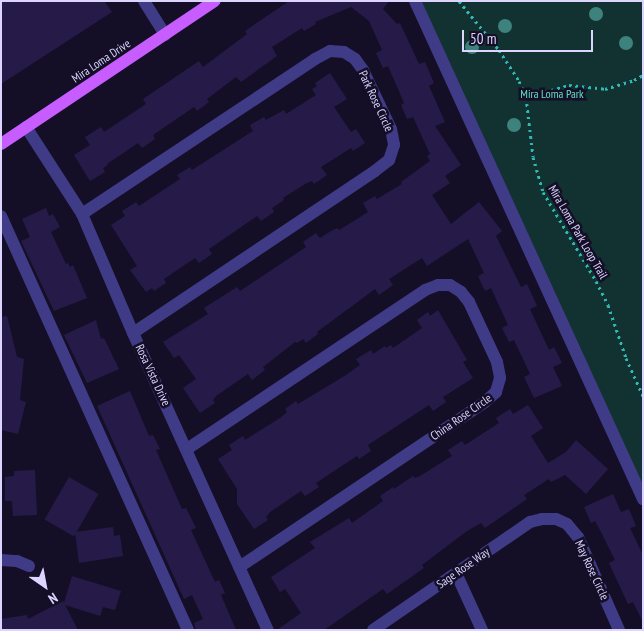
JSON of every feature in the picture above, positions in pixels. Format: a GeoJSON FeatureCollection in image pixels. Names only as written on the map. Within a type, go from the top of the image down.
{"type":"FeatureCollection","features":[{"type":"Feature","properties":{"kind":"main road","name":"Mira Loma Drive"},"geometry":{"type":"LineString","coordinates":[[1,144],[215,1]]}},
{"type":"Feature","properties":{"kind":"street"},"geometry":{"type":"LineString","coordinates":[[144,1],[165,35]]}},
{"type":"Feature","properties":{"kind":"street"},"geometry":{"type":"LineString","coordinates":[[415,1],[643,499]]}},
{"type":"Feature","properties":{"kind":"street","name":"Park Rose Circle"},"geometry":{"type":"LineString","coordinates":[[82,214],[314,59],[330,51],[344,52],[355,59],[363,70],[392,129],[394,145],[389,160],[133,333]]}},
{"type":"Feature","properties":{"kind":"street","name":"Rosa Vista Drive"},"geometry":{"type":"LineString","coordinates":[[26,127],[82,214],[133,333],[268,630]]}},
{"type":"Feature","properties":{"kind":"street"},"geometry":{"type":"LineString","coordinates":[[1,216],[188,630]]}},
{"type":"Feature","properties":{"kind":"street","name":"China Rose Circle"},"geometry":{"type":"LineString","coordinates":[[187,449],[425,290],[438,285],[450,285],[461,292],[469,302],[497,362],[500,378],[496,392],[485,402],[239,567]]}},
{"type":"Feature","properties":{"kind":"street","name":"Sage Rose Way"},"geometry":{"type":"LineString","coordinates":[[373,630],[530,522],[556,519]]}},
{"type":"Feature","properties":{"kind":"street","name":"May Rose Circle"},"geometry":{"type":"LineString","coordinates":[[556,519],[567,524],[578,537],[619,630]]}},
{"type":"Feature","properties":{"kind":"street"},"geometry":{"type":"LineString","coordinates":[[1,560],[17,561],[29,566]]}},
{"type":"Feature","properties":{"kind":"street"},"geometry":{"type":"LineString","coordinates":[[456,573],[482,630]]}},
{"type":"Feature","properties":{"kind":"path","name":"Mira Loma Park Loop Trail"},"geometry":{"type":"LineString","coordinates":[[459,1],[510,66],[526,97],[533,157],[543,192],[596,281],[608,305],[626,358],[643,396]]}},
{"type":"Feature","properties":{"kind":"path"},"geometry":{"type":"LineString","coordinates":[[526,97],[569,85],[606,89],[634,80],[643,74]]}},
{"type":"Feature","properties":{"kind":"green space","name":"Mira Loma Park"},"geometry":{"type":"Polygon","coordinates":[[[409,1],[643,1],[643,507],[409,1]]]}},
{"type":"Feature","properties":{"kind":"building"},"geometry":{"type":"Polygon","coordinates":[[[1,1],[104,1],[112,12],[1,84],[1,1]]]}},
{"type":"Feature","properties":{"kind":"building"},"geometry":{"type":"Polygon","coordinates":[[[289,1],[389,1],[383,9],[397,24],[400,23],[419,64],[425,62],[434,83],[429,86],[445,122],[435,126],[461,165],[445,176],[450,183],[432,195],[451,224],[479,202],[502,231],[496,236],[521,287],[527,284],[537,306],[530,309],[549,350],[554,347],[562,363],[553,367],[562,386],[534,398],[524,377],[530,374],[514,340],[509,342],[502,328],[508,325],[491,288],[485,291],[478,276],[484,273],[468,239],[427,266],[422,258],[389,279],[393,285],[379,295],[375,289],[317,332],[318,334],[306,343],[303,339],[297,343],[295,342],[263,367],[265,370],[252,380],[248,374],[216,396],[213,400],[215,403],[200,413],[183,388],[196,379],[179,355],[174,358],[163,342],[208,314],[204,308],[237,287],[240,291],[306,247],[303,242],[316,233],[320,238],[337,228],[339,230],[368,212],[363,203],[375,196],[377,199],[402,184],[401,182],[430,161],[427,156],[430,154],[413,117],[407,119],[401,105],[404,103],[388,66],[383,68],[376,53],[382,50],[369,21],[351,7],[315,22],[316,24],[304,31],[302,28],[272,47],[277,56],[241,82],[236,77],[207,99],[209,102],[197,111],[194,107],[153,135],[155,139],[142,148],[138,143],[107,164],[103,168],[105,172],[90,181],[74,155],[90,145],[85,137],[101,127],[104,132],[146,104],[143,99],[199,61],[203,67],[247,34],[245,31],[289,1]]]}},
{"type":"Feature","properties":{"kind":"building"},"geometry":{"type":"Polygon","coordinates":[[[330,73],[347,99],[334,107],[351,132],[356,129],[365,143],[353,151],[351,148],[321,167],[327,175],[314,184],[312,181],[305,184],[283,198],[284,200],[272,208],[274,212],[261,221],[257,216],[209,249],[212,254],[199,263],[195,258],[164,279],[166,283],[154,291],[152,288],[146,292],[130,270],[137,266],[111,225],[125,216],[122,211],[136,202],[139,206],[180,179],[177,175],[190,167],[192,170],[253,131],[250,125],[264,117],[266,120],[284,110],[286,114],[316,95],[312,89],[317,86],[315,83],[330,73]]]}},
{"type":"Feature","properties":{"kind":"building"},"geometry":{"type":"Polygon","coordinates":[[[46,208],[49,216],[53,214],[60,227],[51,232],[66,264],[68,263],[70,267],[73,265],[87,298],[54,311],[21,241],[30,237],[22,219],[46,208]]]}},
{"type":"Feature","properties":{"kind":"building"},"geometry":{"type":"Polygon","coordinates":[[[438,310],[467,360],[463,362],[473,378],[443,397],[446,402],[433,411],[429,405],[368,445],[371,451],[359,459],[357,456],[316,483],[319,487],[305,496],[301,491],[270,512],[266,517],[268,520],[254,529],[237,504],[237,489],[218,459],[232,450],[229,445],[243,436],[245,440],[280,418],[287,412],[285,409],[296,401],[298,404],[346,375],[360,365],[356,359],[371,350],[373,354],[385,346],[386,348],[391,345],[393,348],[422,328],[417,320],[428,312],[430,316],[438,310]]]}},
{"type":"Feature","properties":{"kind":"building"},"geometry":{"type":"Polygon","coordinates":[[[7,316],[17,357],[24,359],[20,400],[26,402],[18,434],[1,430],[1,317],[7,316]]]}},
{"type":"Feature","properties":{"kind":"building"},"geometry":{"type":"Polygon","coordinates":[[[96,320],[101,339],[104,338],[119,369],[87,383],[64,335],[96,320]]]}},
{"type":"Feature","properties":{"kind":"building"},"geometry":{"type":"Polygon","coordinates":[[[130,391],[149,436],[153,435],[160,449],[156,450],[182,509],[186,508],[196,528],[191,530],[215,582],[219,580],[225,593],[221,595],[236,630],[196,630],[194,623],[203,619],[192,595],[184,599],[97,406],[130,391]]]}},
{"type":"Feature","properties":{"kind":"building"},"geometry":{"type":"Polygon","coordinates":[[[528,405],[543,428],[531,436],[548,463],[566,452],[576,440],[608,469],[586,494],[565,475],[551,482],[549,479],[524,495],[527,499],[485,528],[481,523],[467,531],[422,565],[424,568],[387,594],[383,589],[324,630],[277,630],[301,613],[285,589],[280,592],[271,577],[315,548],[310,542],[349,518],[352,523],[383,501],[380,496],[393,487],[394,489],[413,476],[415,478],[420,476],[452,456],[448,450],[462,441],[465,445],[499,423],[496,418],[510,409],[513,414],[528,405]]]}},
{"type":"Feature","properties":{"kind":"building"},"geometry":{"type":"Polygon","coordinates":[[[35,470],[37,515],[13,516],[12,501],[5,501],[5,477],[14,476],[14,471],[35,470]]]}},
{"type":"Feature","properties":{"kind":"building"},"geometry":{"type":"Polygon","coordinates":[[[69,477],[98,494],[74,536],[45,519],[69,477]]]}},
{"type":"Feature","properties":{"kind":"building"},"geometry":{"type":"Polygon","coordinates":[[[613,494],[621,512],[629,509],[636,526],[630,528],[643,555],[643,622],[633,602],[628,604],[609,563],[615,560],[598,526],[595,521],[591,523],[584,507],[613,494]]]}},
{"type":"Feature","properties":{"kind":"building"},"geometry":{"type":"Polygon","coordinates":[[[113,527],[114,536],[120,535],[123,556],[79,563],[75,532],[113,527]]]}},
{"type":"Feature","properties":{"kind":"building"},"geometry":{"type":"Polygon","coordinates":[[[72,576],[121,591],[115,610],[103,607],[100,616],[65,605],[78,630],[1,630],[1,619],[27,615],[28,619],[63,601],[64,603],[72,576]]]}}]}
